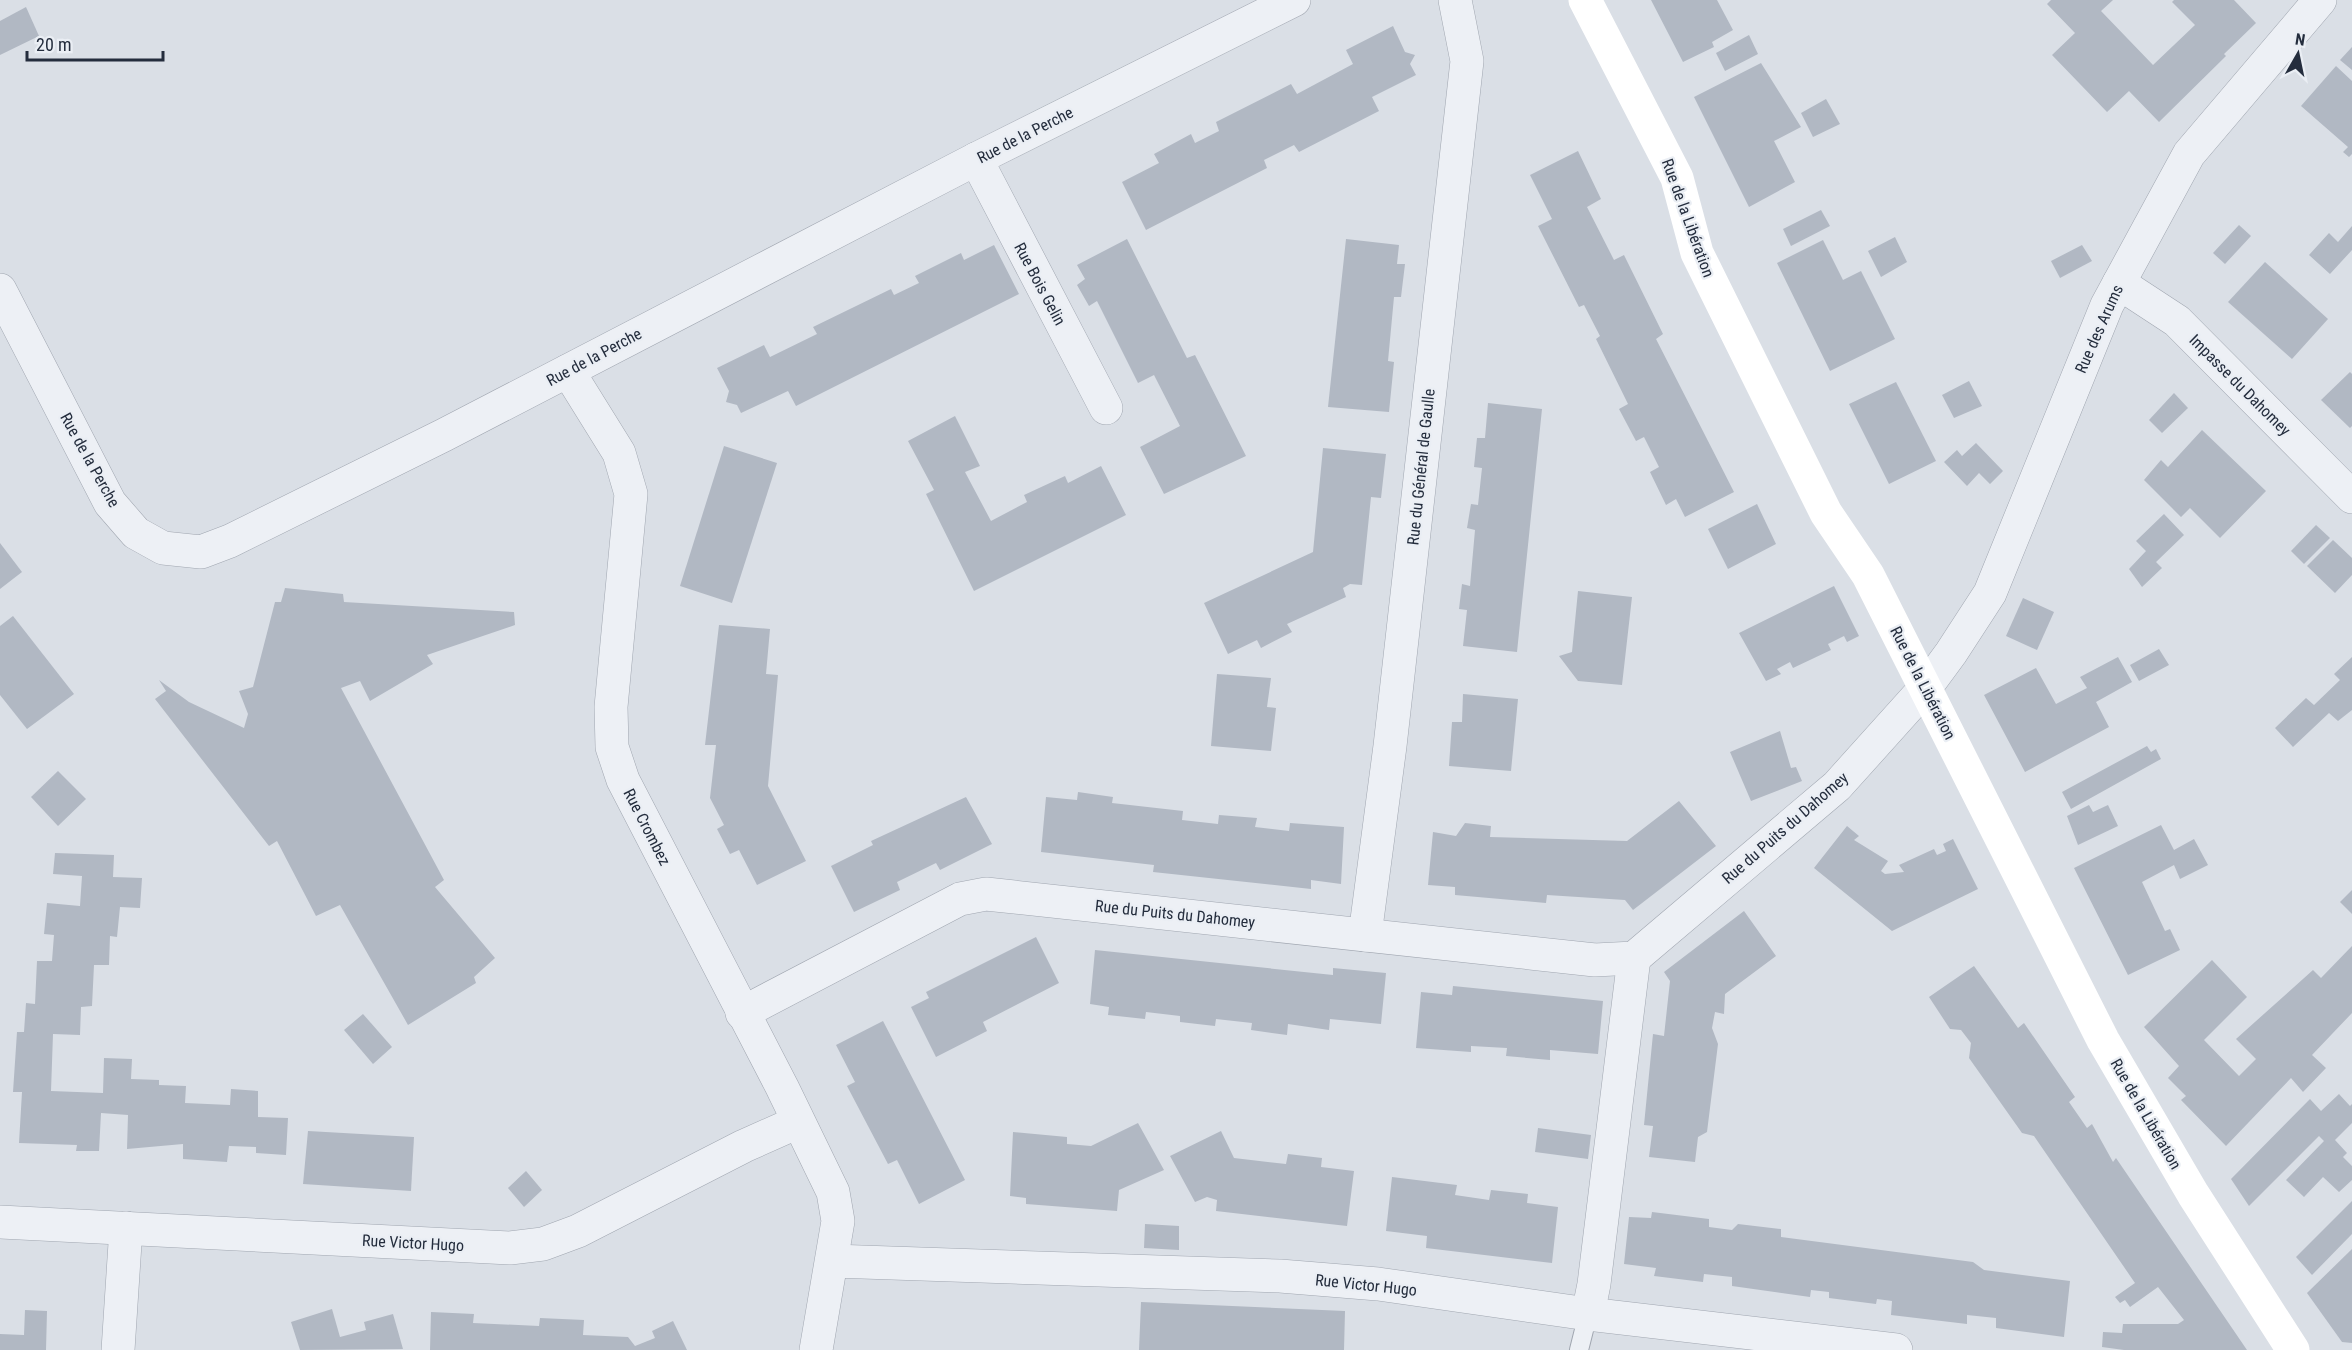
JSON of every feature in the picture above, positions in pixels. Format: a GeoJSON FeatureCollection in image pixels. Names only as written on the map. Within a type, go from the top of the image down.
{"type":"FeatureCollection","features":[{"type":"Feature","properties":{"kind":"main road","name":"Rue de la Libération"},"geometry":{"type":"LineString","coordinates":[[1585,0],[1677,178],[1697,253],[1826,513],[1868,575],[2103,1041],[2193,1194],[2293,1350]]}},
{"type":"Feature","properties":{"kind":"street","name":"Rue de la Perche"},"geometry":{"type":"LineString","coordinates":[[0,290],[110,503],[136,533],[163,548],[201,552],[230,541],[567,371],[976,159],[1294,0]]}},
{"type":"Feature","properties":{"kind":"street","name":"Rue du Général de Gaulle"},"geometry":{"type":"LineString","coordinates":[[1365,935],[1391,734],[1467,61],[1455,0]]}},
{"type":"Feature","properties":{"kind":"street","name":"Rue des Arums"},"geometry":{"type":"LineString","coordinates":[[1926,687],[1990,593],[2107,305],[2189,154],[2320,0]]}},
{"type":"Feature","properties":{"kind":"street","name":"Rue Bois Gelin"},"geometry":{"type":"LineString","coordinates":[[976,159],[1106,408]]}},
{"type":"Feature","properties":{"kind":"street","name":"Impasse du Dahomey"},"geometry":{"type":"LineString","coordinates":[[2119,283],[2177,321],[2352,497]]}},
{"type":"Feature","properties":{"kind":"street","name":"Rue Crombez"},"geometry":{"type":"LineString","coordinates":[[567,371],[619,453],[631,494],[611,707],[612,747],[623,780],[782,1087],[833,1192],[838,1221],[816,1350]]}},
{"type":"Feature","properties":{"kind":"street","name":"Rue du Puits du Dahomey"},"geometry":{"type":"LineString","coordinates":[[742,1013],[960,899],[986,894],[1595,960],[1634,958],[1837,786],[1926,687]]}},
{"type":"Feature","properties":{"kind":"street"},"geometry":{"type":"LineString","coordinates":[[1588,1314],[1594,1284],[1634,958]]}},
{"type":"Feature","properties":{"kind":"street","name":"Rue Victor Hugo"},"geometry":{"type":"LineString","coordinates":[[0,1222],[510,1248],[543,1244],[578,1231],[744,1146],[798,1122]]}},
{"type":"Feature","properties":{"kind":"street"},"geometry":{"type":"LineString","coordinates":[[118,1350],[126,1228]]}},
{"type":"Feature","properties":{"kind":"street","name":"Rue Victor Hugo"},"geometry":{"type":"LineString","coordinates":[[832,1261],[1280,1276],[1378,1284],[1588,1314],[1896,1350]]}},
{"type":"Feature","properties":{"kind":"lane"},"geometry":{"type":"LineString","coordinates":[[1580,1350],[1588,1314]]}},
{"type":"Feature","properties":{"kind":"building"},"geometry":{"type":"Polygon","coordinates":[[[1651,0],[1717,0],[1733,30],[1712,42],[1714,47],[1683,62],[1651,0]]]}},
{"type":"Feature","properties":{"kind":"building"},"geometry":{"type":"Polygon","coordinates":[[[2051,0],[2113,0],[2101,11],[2153,65],[2195,25],[2172,2],[2174,0],[2234,0],[2256,23],[2159,122],[2129,91],[2107,112],[2052,55],[2075,33],[2047,4],[2051,0]]]}},
{"type":"Feature","properties":{"kind":"building"},"geometry":{"type":"Polygon","coordinates":[[[26,7],[39,36],[0,55],[0,21],[26,7]]]}},
{"type":"Feature","properties":{"kind":"building"},"geometry":{"type":"Polygon","coordinates":[[[1393,26],[1405,52],[1415,55],[1410,64],[1416,75],[1372,97],[1379,111],[1299,152],[1294,145],[1264,160],[1267,168],[1146,230],[1122,182],[1159,163],[1154,154],[1191,134],[1195,143],[1219,131],[1216,122],[1291,84],[1297,94],[1353,64],[1346,50],[1393,26]]]}},
{"type":"Feature","properties":{"kind":"building"},"geometry":{"type":"Polygon","coordinates":[[[1749,35],[1758,54],[1725,71],[1716,53],[1749,35]]]}},
{"type":"Feature","properties":{"kind":"building"},"geometry":{"type":"Polygon","coordinates":[[[2352,47],[2352,70],[2340,60],[2352,47]]]}},
{"type":"Feature","properties":{"kind":"building"},"geometry":{"type":"Polygon","coordinates":[[[1761,63],[1801,127],[1774,141],[1795,182],[1749,207],[1694,97],[1761,63]]]}},
{"type":"Feature","properties":{"kind":"building"},"geometry":{"type":"Polygon","coordinates":[[[2336,66],[2352,81],[2352,154],[2349,157],[2343,152],[2348,147],[2301,106],[2336,66]]]}},
{"type":"Feature","properties":{"kind":"building"},"geometry":{"type":"Polygon","coordinates":[[[1826,99],[1840,124],[1813,137],[1801,113],[1826,99]]]}},
{"type":"Feature","properties":{"kind":"building"},"geometry":{"type":"Polygon","coordinates":[[[1578,151],[1601,199],[1587,207],[1614,260],[1624,255],[1663,334],[1656,339],[1734,492],[1685,517],[1676,499],[1666,505],[1650,472],[1659,467],[1644,437],[1636,441],[1619,409],[1628,404],[1596,339],[1600,336],[1584,305],[1579,307],[1538,226],[1552,219],[1530,175],[1578,151]]]}},
{"type":"Feature","properties":{"kind":"building"},"geometry":{"type":"Polygon","coordinates":[[[1821,210],[1830,226],[1791,246],[1783,229],[1821,210]]]}},
{"type":"Feature","properties":{"kind":"building"},"geometry":{"type":"Polygon","coordinates":[[[2239,225],[2251,236],[2225,264],[2213,253],[2239,225]]]}},
{"type":"Feature","properties":{"kind":"building"},"geometry":{"type":"Polygon","coordinates":[[[2352,226],[2352,250],[2330,274],[2309,255],[2329,233],[2338,242],[2352,226]]]}},
{"type":"Feature","properties":{"kind":"building"},"geometry":{"type":"Polygon","coordinates":[[[1895,237],[1907,262],[1881,277],[1868,251],[1895,237]]]}},
{"type":"Feature","properties":{"kind":"building"},"geometry":{"type":"Polygon","coordinates":[[[1127,239],[1187,358],[1195,355],[1246,456],[1164,494],[1140,447],[1180,426],[1154,375],[1138,383],[1097,301],[1089,306],[1077,285],[1085,279],[1077,265],[1127,239]]]}},
{"type":"Feature","properties":{"kind":"building"},"geometry":{"type":"Polygon","coordinates":[[[1346,239],[1399,245],[1397,264],[1405,264],[1401,297],[1394,297],[1388,361],[1394,362],[1389,412],[1328,407],[1346,239]]]}},
{"type":"Feature","properties":{"kind":"building"},"geometry":{"type":"Polygon","coordinates":[[[1823,240],[1843,280],[1861,271],[1895,339],[1830,371],[1777,263],[1823,240]]]}},
{"type":"Feature","properties":{"kind":"building"},"geometry":{"type":"Polygon","coordinates":[[[994,245],[1019,294],[796,406],[788,391],[741,413],[737,405],[726,402],[729,391],[717,368],[764,345],[770,357],[817,334],[813,327],[891,289],[894,295],[919,283],[915,276],[961,253],[964,260],[994,245]]]}},
{"type":"Feature","properties":{"kind":"building"},"geometry":{"type":"Polygon","coordinates":[[[2082,245],[2092,261],[2060,278],[2051,261],[2082,245]]]}},
{"type":"Feature","properties":{"kind":"building"},"geometry":{"type":"Polygon","coordinates":[[[2265,262],[2328,319],[2292,359],[2228,302],[2265,262]]]}},
{"type":"Feature","properties":{"kind":"building"},"geometry":{"type":"Polygon","coordinates":[[[2350,372],[2352,374],[2352,426],[2350,428],[2321,400],[2350,372]]]}},
{"type":"Feature","properties":{"kind":"building"},"geometry":{"type":"Polygon","coordinates":[[[1969,381],[1982,406],[1954,418],[1942,395],[1969,381]]]}},
{"type":"Feature","properties":{"kind":"building"},"geometry":{"type":"Polygon","coordinates":[[[1896,382],[1936,461],[1889,484],[1849,404],[1896,382]]]}},
{"type":"Feature","properties":{"kind":"building"},"geometry":{"type":"Polygon","coordinates":[[[2174,393],[2188,408],[2162,433],[2149,420],[2174,393]]]}},
{"type":"Feature","properties":{"kind":"building"},"geometry":{"type":"Polygon","coordinates":[[[1488,403],[1542,409],[1517,652],[1463,646],[1467,610],[1459,609],[1462,584],[1470,586],[1475,530],[1467,528],[1471,504],[1478,505],[1482,468],[1474,467],[1477,438],[1485,438],[1488,403]]]}},
{"type":"Feature","properties":{"kind":"building"},"geometry":{"type":"Polygon","coordinates":[[[955,416],[980,466],[965,472],[991,521],[1027,502],[1024,495],[1065,476],[1068,483],[1101,466],[1126,515],[974,591],[926,494],[934,490],[908,441],[955,416]]]}},
{"type":"Feature","properties":{"kind":"building"},"geometry":{"type":"Polygon","coordinates":[[[2202,430],[2266,491],[2220,538],[2190,508],[2181,517],[2144,480],[2161,460],[2168,467],[2202,430]]]}},
{"type":"Feature","properties":{"kind":"building"},"geometry":{"type":"Polygon","coordinates":[[[1976,443],[2003,471],[1990,484],[1979,473],[1967,486],[1944,462],[1957,450],[1962,456],[1976,443]]]}},
{"type":"Feature","properties":{"kind":"building"},"geometry":{"type":"Polygon","coordinates":[[[724,446],[777,463],[732,603],[680,586],[724,446]]]}},
{"type":"Feature","properties":{"kind":"building"},"geometry":{"type":"Polygon","coordinates":[[[1323,448],[1386,454],[1381,498],[1371,497],[1362,585],[1350,584],[1343,588],[1346,597],[1287,624],[1292,632],[1261,648],[1257,640],[1228,654],[1204,603],[1313,552],[1323,448]]]}},
{"type":"Feature","properties":{"kind":"building"},"geometry":{"type":"Polygon","coordinates":[[[1757,504],[1776,544],[1728,569],[1708,529],[1757,504]]]}},
{"type":"Feature","properties":{"kind":"building"},"geometry":{"type":"Polygon","coordinates":[[[2164,514],[2184,535],[2156,562],[2162,568],[2142,587],[2129,569],[2146,551],[2136,541],[2164,514]]]}},
{"type":"Feature","properties":{"kind":"building"},"geometry":{"type":"Polygon","coordinates":[[[2316,525],[2330,538],[2304,564],[2291,551],[2316,525]]]}},
{"type":"Feature","properties":{"kind":"building"},"geometry":{"type":"Polygon","coordinates":[[[2333,540],[2352,558],[2352,575],[2335,593],[2307,566],[2333,540]]]}},
{"type":"Feature","properties":{"kind":"building"},"geometry":{"type":"Polygon","coordinates":[[[0,543],[22,572],[0,589],[0,543]]]}},
{"type":"Feature","properties":{"kind":"building"},"geometry":{"type":"Polygon","coordinates":[[[1834,586],[1859,636],[1847,642],[1844,636],[1828,644],[1831,650],[1793,668],[1790,662],[1777,669],[1781,674],[1766,681],[1739,633],[1834,586]]]}},
{"type":"Feature","properties":{"kind":"building"},"geometry":{"type":"Polygon","coordinates":[[[285,588],[343,594],[344,602],[514,612],[515,625],[427,655],[433,664],[370,701],[360,681],[341,688],[444,880],[435,887],[495,958],[474,977],[476,983],[408,1025],[340,905],[316,916],[277,841],[269,846],[155,699],[166,691],[159,680],[189,702],[244,728],[248,714],[239,691],[253,687],[275,602],[281,602],[285,588]]]}},
{"type":"Feature","properties":{"kind":"building"},"geometry":{"type":"Polygon","coordinates":[[[1578,591],[1632,597],[1622,685],[1578,681],[1559,656],[1572,652],[1578,591]]]}},
{"type":"Feature","properties":{"kind":"building"},"geometry":{"type":"Polygon","coordinates":[[[2023,598],[2054,612],[2037,650],[2006,636],[2023,598]]]}},
{"type":"Feature","properties":{"kind":"building"},"geometry":{"type":"Polygon","coordinates":[[[13,616],[74,694],[27,729],[0,695],[0,626],[13,616]]]}},
{"type":"Feature","properties":{"kind":"building"},"geometry":{"type":"Polygon","coordinates":[[[719,625],[770,629],[766,674],[778,675],[768,786],[806,861],[757,885],[739,850],[730,854],[717,829],[724,825],[710,798],[716,745],[705,745],[719,625]]]}},
{"type":"Feature","properties":{"kind":"building"},"geometry":{"type":"Polygon","coordinates":[[[2159,649],[2169,665],[2139,681],[2130,665],[2159,649]]]}},
{"type":"Feature","properties":{"kind":"building"},"geometry":{"type":"Polygon","coordinates":[[[2118,657],[2132,682],[2096,702],[2109,727],[2025,772],[1984,695],[2036,668],[2056,704],[2087,688],[2080,677],[2118,657]]]}},
{"type":"Feature","properties":{"kind":"building"},"geometry":{"type":"Polygon","coordinates":[[[2352,657],[2352,710],[2338,721],[2329,713],[2293,747],[2275,728],[2306,698],[2314,705],[2340,680],[2334,674],[2352,657]]]}},
{"type":"Feature","properties":{"kind":"building"},"geometry":{"type":"Polygon","coordinates":[[[1217,674],[1271,678],[1267,707],[1276,708],[1271,751],[1211,746],[1217,674]]]}},
{"type":"Feature","properties":{"kind":"building"},"geometry":{"type":"Polygon","coordinates":[[[1463,694],[1518,699],[1511,771],[1449,766],[1452,722],[1462,722],[1463,694]]]}},
{"type":"Feature","properties":{"kind":"building"},"geometry":{"type":"Polygon","coordinates":[[[1780,731],[1791,768],[1796,767],[1802,781],[1751,801],[1730,752],[1780,731]]]}},
{"type":"Feature","properties":{"kind":"building"},"geometry":{"type":"Polygon","coordinates":[[[2147,746],[2151,752],[2156,749],[2161,759],[2071,809],[2062,792],[2147,746]]]}},
{"type":"Feature","properties":{"kind":"building"},"geometry":{"type":"Polygon","coordinates":[[[58,771],[86,799],[58,826],[31,797],[58,771]]]}},
{"type":"Feature","properties":{"kind":"building"},"geometry":{"type":"Polygon","coordinates":[[[1078,792],[1113,797],[1112,803],[1183,811],[1182,820],[1218,824],[1219,815],[1257,818],[1255,827],[1289,831],[1290,823],[1344,827],[1341,884],[1311,880],[1311,889],[1153,872],[1154,865],[1041,852],[1046,797],[1077,800],[1078,792]]]}},
{"type":"Feature","properties":{"kind":"building"},"geometry":{"type":"Polygon","coordinates":[[[966,797],[992,844],[940,870],[936,863],[897,882],[900,890],[854,912],[831,866],[873,845],[871,841],[966,797]]]}},
{"type":"Feature","properties":{"kind":"building"},"geometry":{"type":"Polygon","coordinates":[[[1679,801],[1716,846],[1633,910],[1625,900],[1547,895],[1546,903],[1455,895],[1455,887],[1428,885],[1433,832],[1456,836],[1465,823],[1491,826],[1490,837],[1627,841],[1679,801]]]}},
{"type":"Feature","properties":{"kind":"building"},"geometry":{"type":"Polygon","coordinates":[[[2089,805],[2093,812],[2108,805],[2118,826],[2078,845],[2067,816],[2089,805]]]}},
{"type":"Feature","properties":{"kind":"building"},"geometry":{"type":"Polygon","coordinates":[[[2161,825],[2174,850],[2194,839],[2208,865],[2180,879],[2174,865],[2142,882],[2165,931],[2170,929],[2180,950],[2128,975],[2074,868],[2161,825]]]}},
{"type":"Feature","properties":{"kind":"building"},"geometry":{"type":"Polygon","coordinates":[[[1847,826],[1859,836],[1854,840],[1888,861],[1881,871],[1885,874],[1904,872],[1899,865],[1934,849],[1937,855],[1946,851],[1943,844],[1953,839],[1978,889],[1892,931],[1814,868],[1847,826]]]}},
{"type":"Feature","properties":{"kind":"building"},"geometry":{"type":"Polygon","coordinates":[[[55,853],[114,855],[113,877],[142,878],[140,908],[120,907],[117,937],[110,936],[109,965],[94,965],[92,1006],[81,1007],[80,1035],[53,1034],[51,1091],[103,1093],[104,1058],[132,1059],[131,1079],[159,1080],[159,1085],[186,1086],[185,1103],[230,1105],[231,1089],[258,1091],[258,1117],[288,1118],[286,1155],[256,1153],[256,1147],[229,1146],[227,1162],[183,1159],[183,1144],[127,1149],[128,1115],[101,1113],[99,1151],[76,1151],[77,1145],[19,1143],[22,1092],[13,1092],[17,1032],[24,1032],[26,1003],[35,1004],[37,961],[52,961],[54,935],[44,934],[47,903],[80,906],[82,876],[53,874],[55,853]]]}},
{"type":"Feature","properties":{"kind":"building"},"geometry":{"type":"Polygon","coordinates":[[[2352,890],[2352,914],[2340,902],[2352,890]]]}},
{"type":"Feature","properties":{"kind":"building"},"geometry":{"type":"Polygon","coordinates":[[[1744,911],[1776,956],[1725,994],[1724,1014],[1715,1012],[1712,1028],[1718,1044],[1707,1132],[1698,1137],[1695,1162],[1649,1157],[1653,1126],[1644,1125],[1653,1034],[1664,1036],[1670,981],[1664,972],[1744,911]]]}},
{"type":"Feature","properties":{"kind":"building"},"geometry":{"type":"Polygon","coordinates":[[[1036,937],[1059,983],[983,1022],[987,1031],[936,1057],[911,1007],[929,998],[926,992],[1036,937]]]}},
{"type":"Feature","properties":{"kind":"building"},"geometry":{"type":"Polygon","coordinates":[[[2352,946],[2352,1013],[2312,1055],[2326,1068],[2303,1092],[2291,1078],[2226,1146],[2181,1100],[2186,1096],[2168,1078],[2179,1066],[2144,1027],[2212,960],[2247,997],[2204,1040],[2239,1076],[2256,1059],[2236,1039],[2313,970],[2321,978],[2352,946]]]}},
{"type":"Feature","properties":{"kind":"building"},"geometry":{"type":"Polygon","coordinates":[[[1095,950],[1333,975],[1333,968],[1386,973],[1381,1024],[1330,1019],[1329,1030],[1288,1024],[1287,1035],[1251,1030],[1252,1023],[1216,1019],[1215,1026],[1180,1022],[1180,1016],[1146,1012],[1145,1019],[1108,1015],[1109,1007],[1090,1004],[1095,950]]]}},
{"type":"Feature","properties":{"kind":"building"},"geometry":{"type":"Polygon","coordinates":[[[1974,966],[2018,1028],[2024,1023],[2075,1097],[2069,1102],[2087,1128],[2092,1124],[2113,1162],[2116,1158],[2247,1350],[2124,1350],[2102,1347],[2103,1332],[2122,1333],[2123,1324],[2178,1324],[2184,1320],[2158,1287],[2130,1307],[2125,1300],[2120,1303],[2115,1297],[2135,1283],[2034,1136],[2022,1133],[1969,1058],[1971,1043],[1961,1030],[1950,1029],[1929,997],[1974,966]]]}},
{"type":"Feature","properties":{"kind":"building"},"geometry":{"type":"Polygon","coordinates":[[[1453,986],[1603,1001],[1598,1054],[1550,1050],[1550,1060],[1506,1056],[1507,1048],[1471,1046],[1471,1052],[1416,1048],[1421,992],[1452,995],[1453,986]]]}},
{"type":"Feature","properties":{"kind":"building"},"geometry":{"type":"Polygon","coordinates":[[[363,1014],[392,1047],[373,1064],[344,1030],[363,1014]]]}},
{"type":"Feature","properties":{"kind":"building"},"geometry":{"type":"Polygon","coordinates":[[[883,1021],[965,1180],[919,1204],[897,1160],[888,1164],[847,1086],[855,1082],[836,1045],[883,1021]]]}},
{"type":"Feature","properties":{"kind":"building"},"geometry":{"type":"Polygon","coordinates":[[[2339,1094],[2350,1106],[2352,1104],[2352,1123],[2335,1140],[2347,1153],[2343,1157],[2352,1166],[2352,1180],[2339,1192],[2323,1177],[2304,1197],[2286,1180],[2324,1141],[2319,1136],[2249,1206],[2231,1179],[2310,1099],[2321,1111],[2339,1094]]]}},
{"type":"Feature","properties":{"kind":"building"},"geometry":{"type":"Polygon","coordinates":[[[1138,1123],[1164,1170],[1119,1190],[1117,1211],[1026,1204],[1026,1198],[1010,1196],[1013,1132],[1067,1137],[1067,1144],[1091,1146],[1138,1123]]]}},
{"type":"Feature","properties":{"kind":"building"},"geometry":{"type":"Polygon","coordinates":[[[1538,1128],[1591,1135],[1588,1159],[1535,1152],[1538,1128]]]}},
{"type":"Feature","properties":{"kind":"building"},"geometry":{"type":"Polygon","coordinates":[[[308,1131],[414,1137],[411,1191],[303,1184],[308,1131]]]}},
{"type":"Feature","properties":{"kind":"building"},"geometry":{"type":"Polygon","coordinates":[[[1221,1131],[1234,1158],[1286,1164],[1288,1154],[1322,1158],[1321,1167],[1354,1171],[1347,1226],[1216,1211],[1217,1200],[1207,1197],[1195,1202],[1170,1156],[1221,1131]]]}},
{"type":"Feature","properties":{"kind":"building"},"geometry":{"type":"Polygon","coordinates":[[[526,1171],[542,1190],[524,1207],[508,1188],[526,1171]]]}},
{"type":"Feature","properties":{"kind":"building"},"geometry":{"type":"Polygon","coordinates":[[[1392,1177],[1457,1185],[1455,1195],[1489,1200],[1491,1190],[1528,1194],[1527,1203],[1558,1207],[1552,1263],[1426,1248],[1427,1236],[1386,1231],[1392,1177]]]}},
{"type":"Feature","properties":{"kind":"building"},"geometry":{"type":"Polygon","coordinates":[[[2352,1201],[2352,1234],[2312,1275],[2296,1257],[2352,1201]]]}},
{"type":"Feature","properties":{"kind":"building"},"geometry":{"type":"Polygon","coordinates":[[[1652,1212],[1709,1219],[1709,1227],[1732,1230],[1738,1224],[1781,1229],[1781,1237],[1973,1262],[1984,1270],[2070,1281],[2064,1337],[1996,1328],[1996,1318],[1967,1315],[1967,1324],[1891,1315],[1892,1301],[1877,1299],[1876,1304],[1829,1298],[1829,1292],[1811,1290],[1810,1297],[1732,1286],[1732,1277],[1704,1274],[1703,1282],[1654,1276],[1656,1268],[1624,1264],[1629,1217],[1651,1218],[1652,1212]]]}},
{"type":"Feature","properties":{"kind":"building"},"geometry":{"type":"Polygon","coordinates":[[[1145,1224],[1179,1226],[1179,1250],[1144,1248],[1145,1224]]]}},
{"type":"Feature","properties":{"kind":"building"},"geometry":{"type":"Polygon","coordinates":[[[2352,1249],[2352,1343],[2342,1342],[2307,1293],[2352,1249]]]}},
{"type":"Feature","properties":{"kind":"building"},"geometry":{"type":"Polygon","coordinates":[[[1141,1302],[1345,1311],[1344,1350],[1139,1350],[1141,1302]]]}},
{"type":"Feature","properties":{"kind":"building"},"geometry":{"type":"Polygon","coordinates":[[[332,1309],[340,1337],[366,1330],[364,1322],[393,1314],[403,1349],[300,1350],[291,1322],[332,1309]]]}},
{"type":"Feature","properties":{"kind":"building"},"geometry":{"type":"Polygon","coordinates":[[[25,1310],[47,1311],[46,1350],[0,1350],[0,1334],[24,1335],[25,1310]]]}},
{"type":"Feature","properties":{"kind":"building"},"geometry":{"type":"Polygon","coordinates":[[[431,1312],[474,1314],[473,1323],[539,1326],[540,1318],[584,1320],[583,1335],[628,1337],[635,1346],[655,1338],[652,1331],[673,1321],[687,1350],[430,1350],[431,1312]]]}}]}
